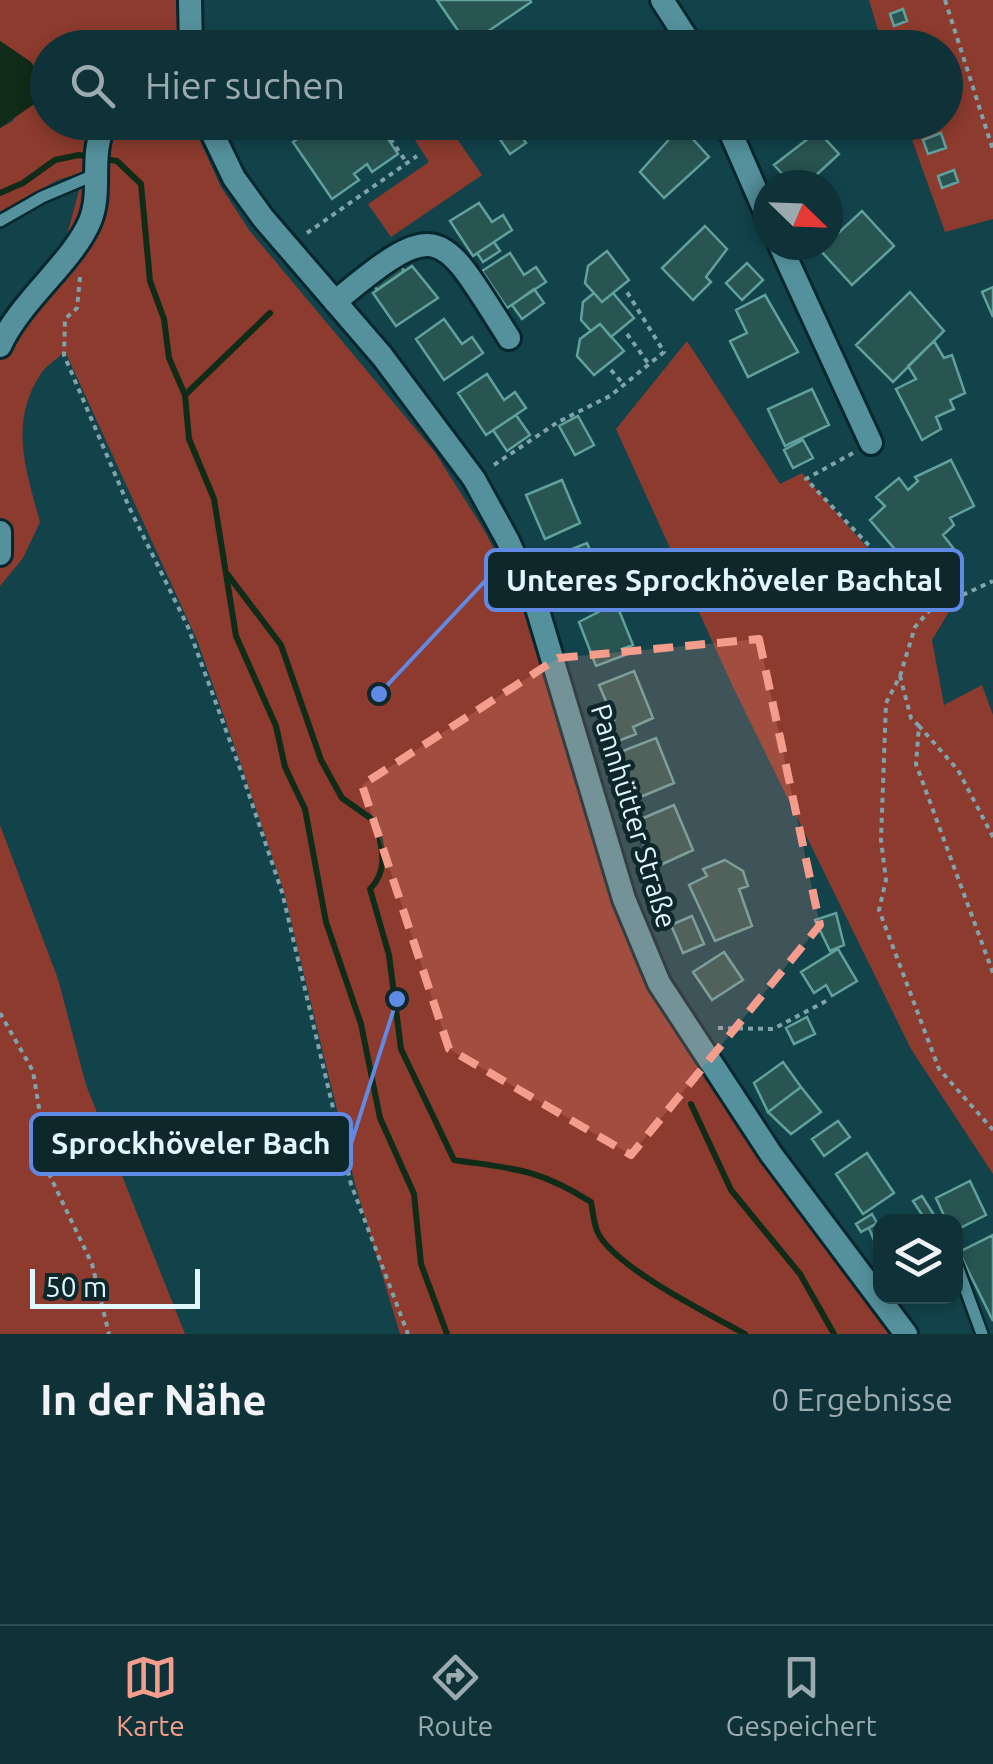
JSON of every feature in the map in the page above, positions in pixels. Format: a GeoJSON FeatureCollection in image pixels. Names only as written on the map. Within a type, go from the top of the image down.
{"type":"FeatureCollection","features":[{"type":"Feature","properties":{"kind":"street"},"geometry":{"type":"LineString","coordinates":[[190,0],[191,30]]}},
{"type":"Feature","properties":{"kind":"street"},"geometry":{"type":"LineString","coordinates":[[662,0],[681,30]]}},
{"type":"Feature","properties":{"kind":"street"},"geometry":{"type":"LineString","coordinates":[[0,346],[13,322],[91,220],[100,140]]}},
{"type":"Feature","properties":{"kind":"street","name":"Pannhütter Straße"},"geometry":{"type":"LineString","coordinates":[[216,140],[234,178],[287,248],[444,434],[474,479],[508,540],[535,601],[637,934],[658,983],[771,1154],[906,1334]]}},
{"type":"Feature","properties":{"kind":"street"},"geometry":{"type":"LineString","coordinates":[[734,140],[753,184]]}},
{"type":"Feature","properties":{"kind":"street"},"geometry":{"type":"LineString","coordinates":[[335,302],[406,248],[431,244],[455,258],[509,338]]}},
{"type":"Feature","properties":{"kind":"street"},"geometry":{"type":"LineString","coordinates":[[787,260],[871,443]]}},
{"type":"Feature","properties":{"kind":"street"},"geometry":{"type":"LineString","coordinates":[[0,532],[0,554]]}},
{"type":"Feature","properties":{"kind":"lane"},"geometry":{"type":"LineString","coordinates":[[0,221],[42,196],[94,175]]}},
{"type":"Feature","properties":{"kind":"lane"},"geometry":{"type":"LineString","coordinates":[[963,1282],[982,1334]]}},
{"type":"Feature","properties":{"kind":"path"},"geometry":{"type":"LineString","coordinates":[[945,0],[955,30]]}},
{"type":"Feature","properties":{"kind":"path"},"geometry":{"type":"LineString","coordinates":[[963,56],[993,150]]}},
{"type":"Feature","properties":{"kind":"path"},"geometry":{"type":"LineString","coordinates":[[392,140],[407,163]]}},
{"type":"Feature","properties":{"kind":"path"},"geometry":{"type":"LineString","coordinates":[[287,248],[417,156]]}},
{"type":"Feature","properties":{"kind":"path"},"geometry":{"type":"LineString","coordinates":[[79,267],[81,289],[77,308],[65,320],[64,355],[129,507],[188,627],[242,774],[282,892],[352,1184],[408,1334]]}},
{"type":"Feature","properties":{"kind":"path"},"geometry":{"type":"LineString","coordinates":[[474,479],[558,422],[624,385],[664,352],[627,292]]}},
{"type":"Feature","properties":{"kind":"path"},"geometry":{"type":"LineString","coordinates":[[627,334],[649,364]]}},
{"type":"Feature","properties":{"kind":"path"},"geometry":{"type":"LineString","coordinates":[[611,370],[624,385]]}},
{"type":"Feature","properties":{"kind":"path"},"geometry":{"type":"LineString","coordinates":[[844,458],[806,478],[930,610]]}},
{"type":"Feature","properties":{"kind":"path"},"geometry":{"type":"LineString","coordinates":[[993,581],[930,610],[916,627],[900,676],[886,703],[881,840],[886,880],[879,910],[921,1032],[939,1069],[993,1130]]}},
{"type":"Feature","properties":{"kind":"path"},"geometry":{"type":"LineString","coordinates":[[900,676],[911,718],[958,770],[993,837]]}},
{"type":"Feature","properties":{"kind":"path"},"geometry":{"type":"LineString","coordinates":[[919,726],[916,764],[993,973]]}},
{"type":"Feature","properties":{"kind":"path"},"geometry":{"type":"LineString","coordinates":[[692,1034],[708,1028],[774,1029],[830,999]]}},
{"type":"Feature","properties":{"kind":"path"},"geometry":{"type":"LineString","coordinates":[[0,1013],[32,1071],[50,1176],[92,1264],[109,1334]]}},
{"type":"Feature","properties":{"kind":"highlighted area"},"geometry":{"type":"Polygon","coordinates":[[[759,639],[820,925],[631,1155],[449,1049],[362,785],[558,658],[759,639]]]}},
{"type":"Feature","properties":{"kind":"shaded area"},"geometry":{"type":"Polygon","coordinates":[[[0,0],[176,0],[177,30],[30,30],[30,61],[0,41],[0,0]]]}},
{"type":"Feature","properties":{"kind":"shaded area"},"geometry":{"type":"Polygon","coordinates":[[[869,0],[993,0],[993,219],[945,232],[912,140],[963,140],[963,30],[878,30],[869,0]]]}},
{"type":"Feature","properties":{"kind":"shaded area"},"geometry":{"type":"Polygon","coordinates":[[[0,41],[30,61],[30,107],[0,128],[0,41]]]}},
{"type":"Feature","properties":{"kind":"shaded area"},"geometry":{"type":"Polygon","coordinates":[[[30,65],[30,140],[200,140],[221,187],[249,230],[434,451],[483,528],[512,583],[550,677],[610,897],[644,980],[680,1040],[873,1297],[873,1304],[878,1304],[901,1334],[400,1334],[355,1184],[284,892],[244,773],[197,640],[65,351],[42,372],[25,409],[23,446],[40,522],[23,558],[0,586],[0,358],[65,242],[84,172],[58,180],[0,212],[0,128],[13,121],[30,65]]]}},
{"type":"Feature","properties":{"kind":"shaded area"},"geometry":{"type":"Polygon","coordinates":[[[415,140],[458,140],[482,175],[391,237],[368,204],[429,162],[415,140]]]}},
{"type":"Feature","properties":{"kind":"shaded area"},"geometry":{"type":"Polygon","coordinates":[[[687,341],[780,484],[802,473],[892,576],[924,605],[923,611],[950,610],[932,640],[944,705],[982,685],[993,715],[993,1174],[911,1049],[733,687],[616,429],[687,341]]]}},
{"type":"Feature","properties":{"kind":"shaded area"},"geometry":{"type":"Polygon","coordinates":[[[0,825],[58,979],[86,1085],[185,1334],[0,1334],[0,825]]]}},
{"type":"Feature","properties":{"kind":"building"},"geometry":{"type":"Polygon","coordinates":[[[437,0],[531,2],[490,30],[458,30],[437,0]]]}},
{"type":"Feature","properties":{"kind":"building"},"geometry":{"type":"Polygon","coordinates":[[[903,9],[907,21],[894,26],[890,14],[903,9]]]}},
{"type":"Feature","properties":{"kind":"building"},"geometry":{"type":"Polygon","coordinates":[[[389,140],[398,154],[372,172],[367,164],[354,174],[359,180],[332,199],[293,142],[389,140]]]}},
{"type":"Feature","properties":{"kind":"building"},"geometry":{"type":"Polygon","coordinates":[[[500,140],[524,140],[526,143],[510,154],[500,140]]]}},
{"type":"Feature","properties":{"kind":"building"},"geometry":{"type":"Polygon","coordinates":[[[669,140],[694,140],[709,157],[664,198],[640,172],[669,140]]]}},
{"type":"Feature","properties":{"kind":"building"},"geometry":{"type":"Polygon","coordinates":[[[806,140],[826,140],[839,154],[822,170],[779,170],[774,165],[806,140]]]}},
{"type":"Feature","properties":{"kind":"building"},"geometry":{"type":"Polygon","coordinates":[[[923,140],[943,140],[946,148],[928,154],[923,140]]]}},
{"type":"Feature","properties":{"kind":"building"},"geometry":{"type":"Polygon","coordinates":[[[954,170],[958,182],[942,188],[938,176],[954,170]]]}},
{"type":"Feature","properties":{"kind":"building"},"geometry":{"type":"Polygon","coordinates":[[[479,203],[492,222],[503,215],[512,230],[473,256],[450,221],[479,203]]]}},
{"type":"Feature","properties":{"kind":"building"},"geometry":{"type":"Polygon","coordinates":[[[862,211],[894,246],[852,285],[829,260],[843,260],[843,229],[862,211]]]}},
{"type":"Feature","properties":{"kind":"building"},"geometry":{"type":"Polygon","coordinates":[[[705,226],[727,249],[706,277],[711,282],[693,300],[662,268],[705,226]]]}},
{"type":"Feature","properties":{"kind":"building"},"geometry":{"type":"Polygon","coordinates":[[[494,242],[500,251],[483,262],[477,253],[494,242]]]}},
{"type":"Feature","properties":{"kind":"building"},"geometry":{"type":"Polygon","coordinates":[[[607,251],[629,280],[602,302],[585,283],[588,266],[607,251]]]}},
{"type":"Feature","properties":{"kind":"building"},"geometry":{"type":"Polygon","coordinates":[[[510,253],[524,275],[536,267],[546,282],[507,308],[482,271],[510,253]]]}},
{"type":"Feature","properties":{"kind":"building"},"geometry":{"type":"Polygon","coordinates":[[[398,262],[404,271],[377,290],[371,281],[398,262]]]}},
{"type":"Feature","properties":{"kind":"building"},"geometry":{"type":"Polygon","coordinates":[[[747,263],[763,280],[742,300],[726,283],[747,263]]]}},
{"type":"Feature","properties":{"kind":"building"},"geometry":{"type":"Polygon","coordinates":[[[412,266],[438,298],[396,326],[373,293],[412,266]]]}},
{"type":"Feature","properties":{"kind":"building"},"geometry":{"type":"Polygon","coordinates":[[[993,287],[993,317],[982,292],[993,287]]]}},
{"type":"Feature","properties":{"kind":"building"},"geometry":{"type":"Polygon","coordinates":[[[534,289],[544,303],[522,319],[512,305],[534,289]]]}},
{"type":"Feature","properties":{"kind":"building"},"geometry":{"type":"Polygon","coordinates":[[[910,292],[944,331],[893,382],[856,345],[910,292]]]}},
{"type":"Feature","properties":{"kind":"building"},"geometry":{"type":"Polygon","coordinates":[[[594,293],[602,302],[613,293],[634,318],[611,337],[600,324],[591,331],[581,320],[583,302],[594,293]]]}},
{"type":"Feature","properties":{"kind":"building"},"geometry":{"type":"Polygon","coordinates":[[[765,295],[798,352],[748,377],[730,341],[747,333],[736,310],[765,295]]]}},
{"type":"Feature","properties":{"kind":"building"},"geometry":{"type":"Polygon","coordinates":[[[444,319],[462,344],[472,337],[483,353],[444,380],[416,339],[444,319]]]}},
{"type":"Feature","properties":{"kind":"building"},"geometry":{"type":"Polygon","coordinates":[[[600,324],[624,351],[594,375],[577,356],[580,339],[600,324]]]}},
{"type":"Feature","properties":{"kind":"building"},"geometry":{"type":"Polygon","coordinates":[[[934,341],[944,358],[952,355],[965,393],[950,400],[954,409],[936,417],[941,429],[922,440],[896,389],[916,379],[908,366],[934,341]]]}},
{"type":"Feature","properties":{"kind":"building"},"geometry":{"type":"Polygon","coordinates":[[[487,374],[504,400],[515,392],[526,408],[486,435],[458,393],[487,374]]]}},
{"type":"Feature","properties":{"kind":"building"},"geometry":{"type":"Polygon","coordinates":[[[812,389],[829,425],[785,446],[768,409],[812,389]]]}},
{"type":"Feature","properties":{"kind":"building"},"geometry":{"type":"Polygon","coordinates":[[[516,415],[530,435],[507,451],[493,430],[516,415]]]}},
{"type":"Feature","properties":{"kind":"building"},"geometry":{"type":"Polygon","coordinates":[[[578,416],[594,445],[575,455],[559,426],[578,416]]]}},
{"type":"Feature","properties":{"kind":"building"},"geometry":{"type":"Polygon","coordinates":[[[803,440],[813,458],[793,468],[784,450],[803,440]]]}},
{"type":"Feature","properties":{"kind":"building"},"geometry":{"type":"Polygon","coordinates":[[[951,460],[974,506],[950,518],[954,525],[943,535],[961,558],[927,587],[870,520],[885,506],[876,497],[899,478],[908,490],[918,481],[915,477],[951,460]]]}},
{"type":"Feature","properties":{"kind":"building"},"geometry":{"type":"Polygon","coordinates":[[[562,480],[580,523],[545,539],[526,495],[562,480]]]}},
{"type":"Feature","properties":{"kind":"building"},"geometry":{"type":"Polygon","coordinates":[[[587,543],[605,588],[573,601],[554,556],[587,543]]]}},
{"type":"Feature","properties":{"kind":"building"},"geometry":{"type":"Polygon","coordinates":[[[616,603],[633,645],[622,649],[625,655],[596,666],[579,622],[616,603]]]}},
{"type":"Feature","properties":{"kind":"building"},"geometry":{"type":"Polygon","coordinates":[[[634,671],[653,718],[633,727],[636,734],[616,742],[608,723],[614,720],[599,685],[634,671]]]}},
{"type":"Feature","properties":{"kind":"building"},"geometry":{"type":"Polygon","coordinates":[[[656,738],[674,783],[633,800],[615,754],[656,738]]]}},
{"type":"Feature","properties":{"kind":"building"},"geometry":{"type":"Polygon","coordinates":[[[674,805],[693,850],[654,868],[634,822],[674,805]]]}},
{"type":"Feature","properties":{"kind":"building"},"geometry":{"type":"Polygon","coordinates":[[[725,860],[743,871],[748,886],[739,889],[752,926],[715,941],[689,885],[707,876],[703,869],[725,860]]]}},
{"type":"Feature","properties":{"kind":"building"},"geometry":{"type":"Polygon","coordinates":[[[836,913],[844,945],[830,951],[815,920],[836,913]]]}},
{"type":"Feature","properties":{"kind":"building"},"geometry":{"type":"Polygon","coordinates":[[[692,916],[704,944],[683,953],[671,925],[692,916]]]}},
{"type":"Feature","properties":{"kind":"building"},"geometry":{"type":"Polygon","coordinates":[[[838,949],[857,981],[832,996],[826,985],[814,993],[801,972],[838,949]]]}},
{"type":"Feature","properties":{"kind":"building"},"geometry":{"type":"Polygon","coordinates":[[[724,952],[743,980],[712,1000],[693,972],[724,952]]]}},
{"type":"Feature","properties":{"kind":"building"},"geometry":{"type":"Polygon","coordinates":[[[807,1017],[815,1034],[794,1044],[786,1028],[807,1017]]]}},
{"type":"Feature","properties":{"kind":"building"},"geometry":{"type":"Polygon","coordinates":[[[783,1062],[801,1087],[768,1112],[754,1083],[783,1062]]]}},
{"type":"Feature","properties":{"kind":"building"},"geometry":{"type":"Polygon","coordinates":[[[801,1087],[821,1112],[791,1134],[768,1112],[801,1087]]]}},
{"type":"Feature","properties":{"kind":"building"},"geometry":{"type":"Polygon","coordinates":[[[838,1121],[850,1137],[824,1156],[812,1139],[838,1121]]]}},
{"type":"Feature","properties":{"kind":"building"},"geometry":{"type":"Polygon","coordinates":[[[867,1153],[894,1193],[863,1214],[836,1174],[867,1153]]]}},
{"type":"Feature","properties":{"kind":"building"},"geometry":{"type":"Polygon","coordinates":[[[970,1181],[986,1215],[963,1226],[963,1214],[943,1214],[936,1198],[970,1181]]]}},
{"type":"Feature","properties":{"kind":"building"},"geometry":{"type":"Polygon","coordinates":[[[922,1196],[933,1214],[921,1214],[913,1201],[922,1196]]]}},
{"type":"Feature","properties":{"kind":"building"},"geometry":{"type":"Polygon","coordinates":[[[873,1216],[873,1225],[861,1232],[856,1224],[873,1216]]]}},
{"type":"Feature","properties":{"kind":"building"},"geometry":{"type":"Polygon","coordinates":[[[993,1235],[993,1321],[963,1260],[963,1250],[993,1235]]]}},
{"type":"Feature","properties":{"kind":"waterway"},"geometry":{"type":"LineString","coordinates":[[0,193],[23,183],[55,160],[79,155],[117,161],[141,184],[150,281],[164,319],[169,358],[185,395],[189,439],[214,499],[236,636],[276,726],[285,767],[305,809],[326,922],[361,1024],[380,1118],[414,1194],[421,1264],[447,1334]]}},
{"type":"Feature","properties":{"kind":"waterway"},"geometry":{"type":"LineString","coordinates":[[185,395],[270,313]]}},
{"type":"Feature","properties":{"kind":"waterway"},"geometry":{"type":"LineString","coordinates":[[228,575],[281,645],[321,760],[342,798],[376,822],[382,865],[370,889],[389,955],[401,1049],[454,1160],[540,1176],[591,1202],[598,1233],[624,1261],[745,1334]]}},
{"type":"Feature","properties":{"kind":"waterway"},"geometry":{"type":"LineString","coordinates":[[691,1104],[731,1190],[800,1274],[834,1334]]}},
{"type":"Feature","properties":{"kind":"place","name":"Unteres Sprockhöveler Bachtal"},"geometry":{"type":"Point","coordinates":[379,694]}},
{"type":"Feature","properties":{"kind":"place","name":"Sprockhöveler Bach"},"geometry":{"type":"Point","coordinates":[397,999]}}]}
